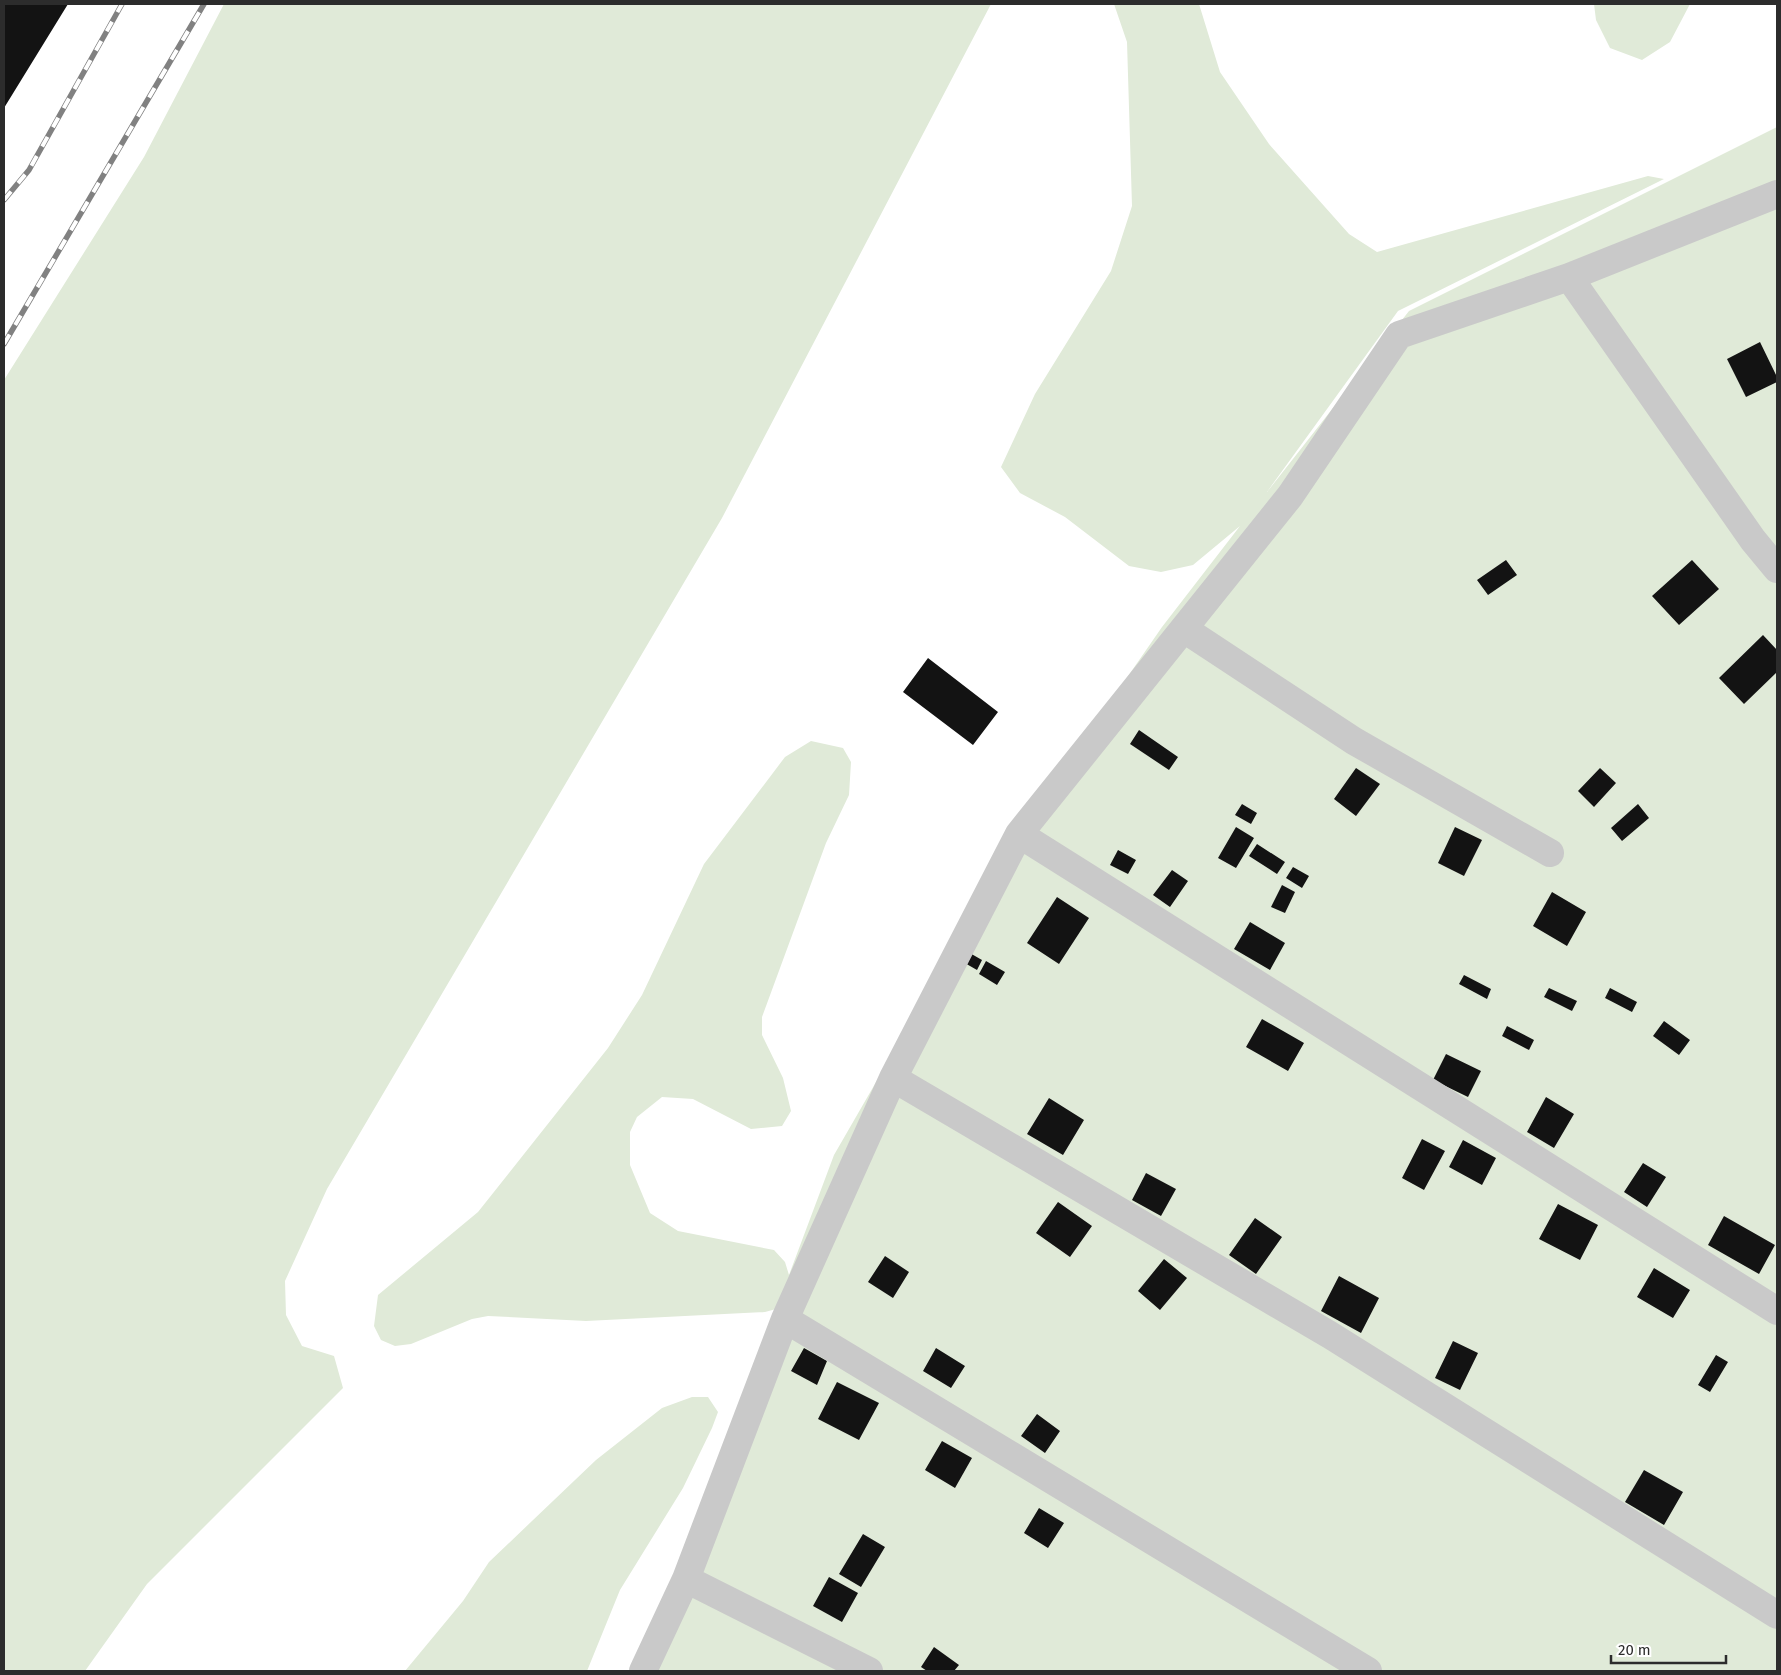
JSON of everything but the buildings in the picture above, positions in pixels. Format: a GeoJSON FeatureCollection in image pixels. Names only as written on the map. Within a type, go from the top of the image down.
{"type":"FeatureCollection","features":[{"type":"Feature","properties":{"kind":"street"},"geometry":{"type":"LineString","coordinates":[[643,1671],[686,1579],[786,1319],[894,1078],[1019,834],[1290,496],[1399,335],[1569,277],[1777,194]]}},
{"type":"Feature","properties":{"kind":"street"},"geometry":{"type":"LineString","coordinates":[[1569,277],[1753,540],[1777,569]]}},
{"type":"Feature","properties":{"kind":"street"},"geometry":{"type":"LineString","coordinates":[[1184,629],[1354,741],[1550,852]]}},
{"type":"Feature","properties":{"kind":"street"},"geometry":{"type":"LineString","coordinates":[[1019,834],[1777,1310]]}},
{"type":"Feature","properties":{"kind":"street"},"geometry":{"type":"LineString","coordinates":[[894,1078],[1330,1335],[1777,1615]]}},
{"type":"Feature","properties":{"kind":"street"},"geometry":{"type":"LineString","coordinates":[[786,1319],[1368,1671]]}},
{"type":"Feature","properties":{"kind":"street"},"geometry":{"type":"LineString","coordinates":[[686,1579],[869,1671]]}},
{"type":"Feature","properties":{"kind":"green space"},"geometry":{"type":"Polygon","coordinates":[[[224,4],[991,4],[722,518],[327,1189],[285,1281],[286,1315],[302,1346],[334,1356],[343,1388],[147,1584],[85,1671],[4,1671],[4,380],[144,157],[224,4]]]}},
{"type":"Feature","properties":{"kind":"green space"},"geometry":{"type":"Polygon","coordinates":[[[1114,4],[1199,4],[1220,72],[1269,144],[1349,234],[1377,252],[1648,176],[1664,179],[1398,311],[1267,492],[1409,311],[1777,127],[1777,1671],[640,1671],[776,1309],[765,1312],[586,1321],[488,1316],[472,1319],[411,1344],[395,1346],[381,1340],[374,1326],[378,1295],[478,1212],[608,1048],[642,995],[704,864],[785,757],[811,741],[843,748],[851,762],[849,795],[826,843],[762,1017],[762,1035],[783,1078],[791,1111],[782,1126],[751,1129],[693,1099],[662,1097],[637,1117],[630,1132],[630,1165],[650,1213],[678,1231],[774,1250],[785,1262],[789,1275],[834,1155],[1019,834],[1162,627],[1240,526],[1193,565],[1161,572],[1129,566],[1065,517],[1020,493],[1001,467],[1035,394],[1111,271],[1132,206],[1127,42],[1114,4]]]}},
{"type":"Feature","properties":{"kind":"green space"},"geometry":{"type":"Polygon","coordinates":[[[1594,4],[1690,4],[1670,42],[1642,60],[1610,48],[1596,20],[1594,4]]]}},
{"type":"Feature","properties":{"kind":"green space"},"geometry":{"type":"Polygon","coordinates":[[[692,1397],[708,1397],[718,1412],[712,1428],[683,1488],[620,1590],[587,1671],[405,1671],[463,1601],[489,1562],[596,1460],[662,1408],[692,1397]]]}},
{"type":"Feature","properties":{"kind":"railway"},"geometry":{"type":"LineString","coordinates":[[4,200],[29,170],[122,4]]}},
{"type":"Feature","properties":{"kind":"railway"},"geometry":{"type":"LineString","coordinates":[[4,344],[204,4]]}}]}
